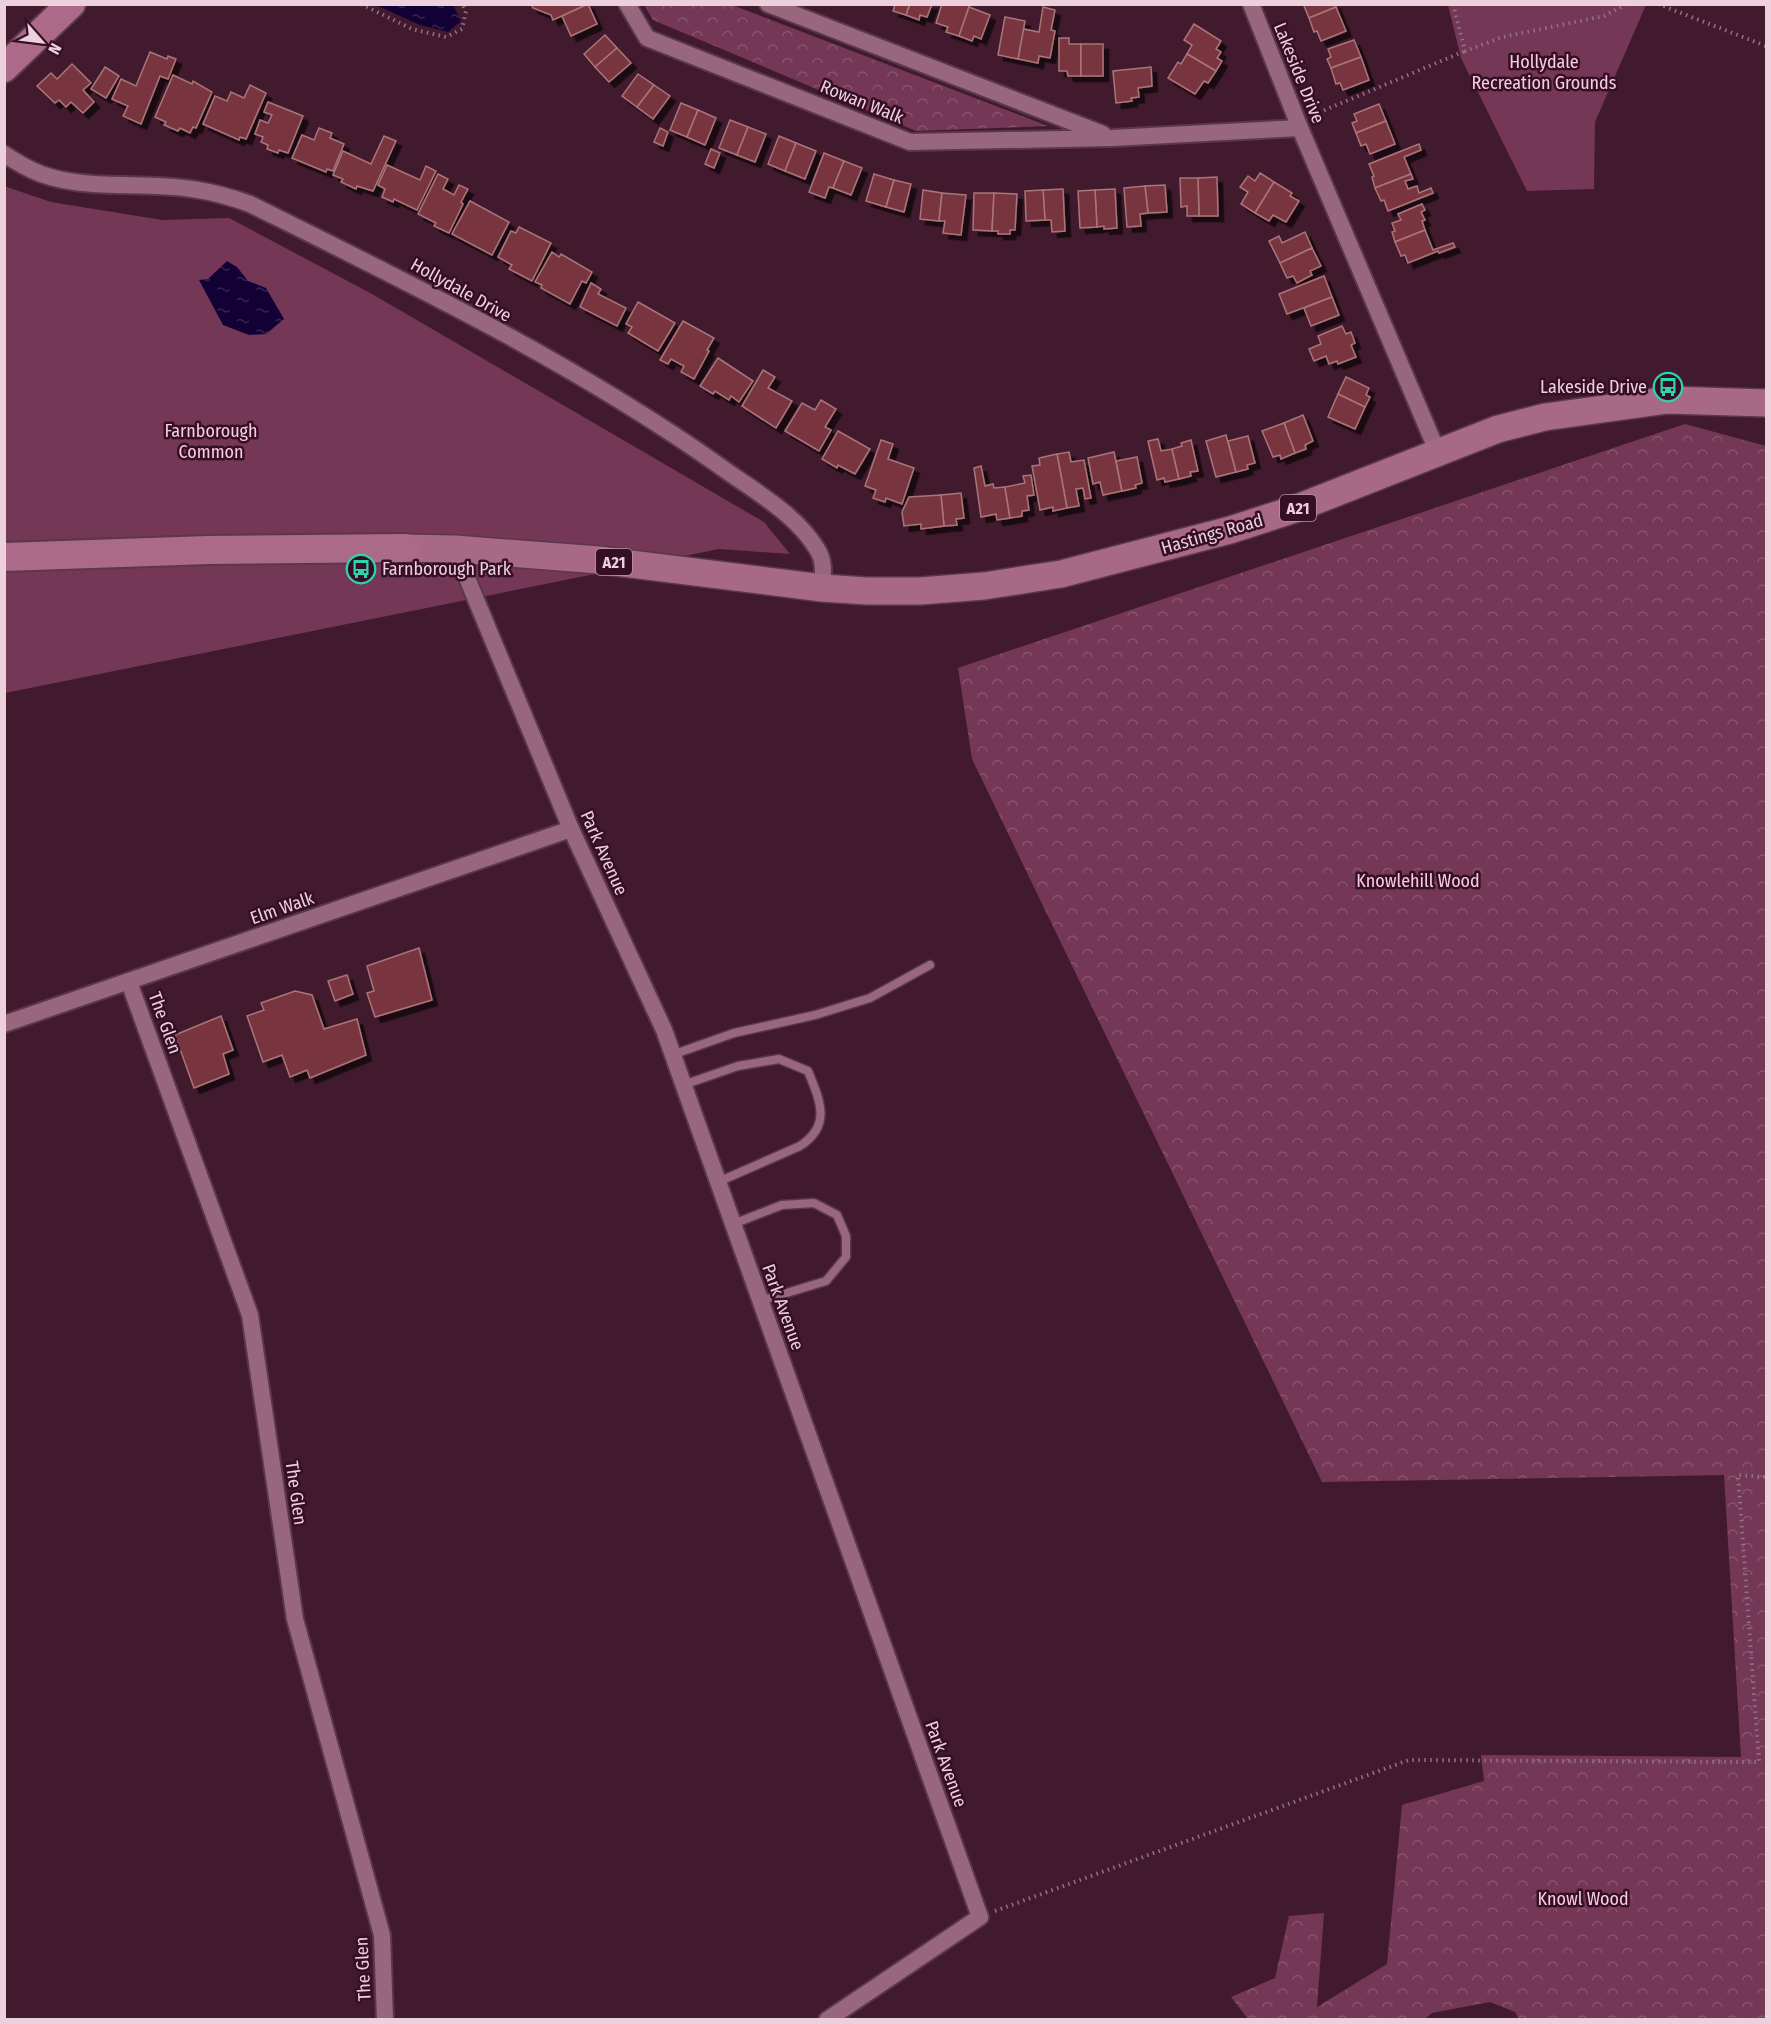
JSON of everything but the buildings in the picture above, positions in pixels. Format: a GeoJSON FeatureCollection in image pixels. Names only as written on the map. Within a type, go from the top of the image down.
{"type":"FeatureCollection","features":[{"type":"Feature","properties":{"kind":"highway"},"geometry":{"type":"LineString","coordinates":[[4,68],[71,4]]}},
{"type":"Feature","properties":{"kind":"highway","name":"A21"},"geometry":{"type":"LineString","coordinates":[[4,557],[208,550],[405,548]]}},
{"type":"Feature","properties":{"kind":"main road","name":"Hastings Road"},"geometry":{"type":"LineString","coordinates":[[822,588],[920,591],[984,586],[1061,574],[1240,527],[1292,510],[1498,429],[1545,417],[1668,400],[1767,404]]}},
{"type":"Feature","properties":{"kind":"main road","name":"A21"},"geometry":{"type":"LineString","coordinates":[[405,548],[455,549],[599,560],[822,588]]}},
{"type":"Feature","properties":{"kind":"street","name":"Rowan Walk"},"geometry":{"type":"LineString","coordinates":[[627,4],[647,38],[910,142],[1112,138],[1298,124]]}},
{"type":"Feature","properties":{"kind":"street","name":"Rowan Walk"},"geometry":{"type":"LineString","coordinates":[[768,4],[1112,138]]}},
{"type":"Feature","properties":{"kind":"street","name":"Lakeside Drive"},"geometry":{"type":"LineString","coordinates":[[1251,4],[1298,124],[1438,453]]}},
{"type":"Feature","properties":{"kind":"street","name":"Hollydale Drive"},"geometry":{"type":"LineString","coordinates":[[4,154],[33,171],[69,182],[190,189],[224,195],[250,204],[409,283],[591,383],[673,434],[788,514],[817,549],[823,562],[822,588]]}},
{"type":"Feature","properties":{"kind":"street","name":"Park Avenue"},"geometry":{"type":"LineString","coordinates":[[455,549],[571,829],[663,1030],[980,1917]]}},
{"type":"Feature","properties":{"kind":"street","name":"Elm Walk"},"geometry":{"type":"LineString","coordinates":[[4,1024],[571,829]]}},
{"type":"Feature","properties":{"kind":"street","name":"The Glen"},"geometry":{"type":"LineString","coordinates":[[129,982],[250,1315],[295,1619],[382,1935],[386,2019]]}},
{"type":"Feature","properties":{"kind":"street"},"geometry":{"type":"LineString","coordinates":[[827,2019],[980,1917]]}},
{"type":"Feature","properties":{"kind":"lane"},"geometry":{"type":"LineString","coordinates":[[672,1055],[734,1033],[815,1015],[870,998],[930,965]]}},
{"type":"Feature","properties":{"kind":"lane"},"geometry":{"type":"LineString","coordinates":[[683,1085],[738,1066],[778,1059],[808,1071],[818,1095],[821,1120],[812,1138],[800,1146],[717,1182]]}},
{"type":"Feature","properties":{"kind":"lane"},"geometry":{"type":"LineString","coordinates":[[733,1224],[782,1205],[814,1203],[837,1215],[846,1236],[846,1257],[826,1281],[760,1301]]}},
{"type":"Feature","properties":{"kind":"path"},"geometry":{"type":"LineString","coordinates":[[361,4],[412,29],[446,37],[462,29],[466,12],[462,4]]}},
{"type":"Feature","properties":{"kind":"path"},"geometry":{"type":"LineString","coordinates":[[1453,4],[1465,51]]}},
{"type":"Feature","properties":{"kind":"path"},"geometry":{"type":"LineString","coordinates":[[1298,124],[1465,51],[1503,37],[1604,16],[1627,4]]}},
{"type":"Feature","properties":{"kind":"path"},"geometry":{"type":"LineString","coordinates":[[1658,4],[1767,46]]}},
{"type":"Feature","properties":{"kind":"path"},"geometry":{"type":"LineString","coordinates":[[980,1917],[1409,1760],[1759,1762],[1738,1475],[1767,1477]]}},
{"type":"Feature","properties":{"kind":"green space"},"geometry":{"type":"Polygon","coordinates":[[[644,5],[732,5],[1048,126],[916,131],[653,20],[644,5]]]}},
{"type":"Feature","properties":{"kind":"green space","name":"Hollydale Recreation Grounds"},"geometry":{"type":"Polygon","coordinates":[[[1448,5],[1646,5],[1595,122],[1594,189],[1527,191],[1461,58],[1448,5]]]}},
{"type":"Feature","properties":{"kind":"green space","name":"Farnborough Common"},"geometry":{"type":"Polygon","coordinates":[[[4,186],[51,202],[162,220],[229,218],[372,294],[764,522],[790,554],[719,549],[5,693],[4,186]]]}},
{"type":"Feature","properties":{"kind":"green space","name":"Knowlehill Wood"},"geometry":{"type":"Polygon","coordinates":[[[1685,424],[1766,446],[1766,2019],[1519,2019],[1515,2012],[1490,2002],[1432,2013],[1425,2019],[1248,2019],[1231,1997],[1275,1978],[1289,1916],[1324,1913],[1317,2007],[1387,1964],[1402,1805],[1484,1781],[1481,1755],[1741,1757],[1724,1475],[1322,1482],[972,759],[958,668],[1685,424]]]}},
{"type":"Feature","properties":{"kind":"water"},"geometry":{"type":"Polygon","coordinates":[[[376,5],[453,5],[461,21],[448,32],[420,25],[376,5]]]}},
{"type":"Feature","properties":{"kind":"water"},"geometry":{"type":"Polygon","coordinates":[[[227,261],[237,267],[248,281],[266,288],[284,319],[266,334],[249,335],[223,325],[199,280],[208,279],[227,261]]]}},
{"type":"Feature","properties":{"kind":"place","name":"Lakeside Drive"},"geometry":{"type":"Point","coordinates":[1668,387]}},
{"type":"Feature","properties":{"kind":"place","name":"Farnborough Park"},"geometry":{"type":"Point","coordinates":[361,569]}},
{"type":"Feature","properties":{"kind":"park label","name":"Knowl Wood"},"geometry":{"type":"Point","coordinates":[1583,1899]}}]}
